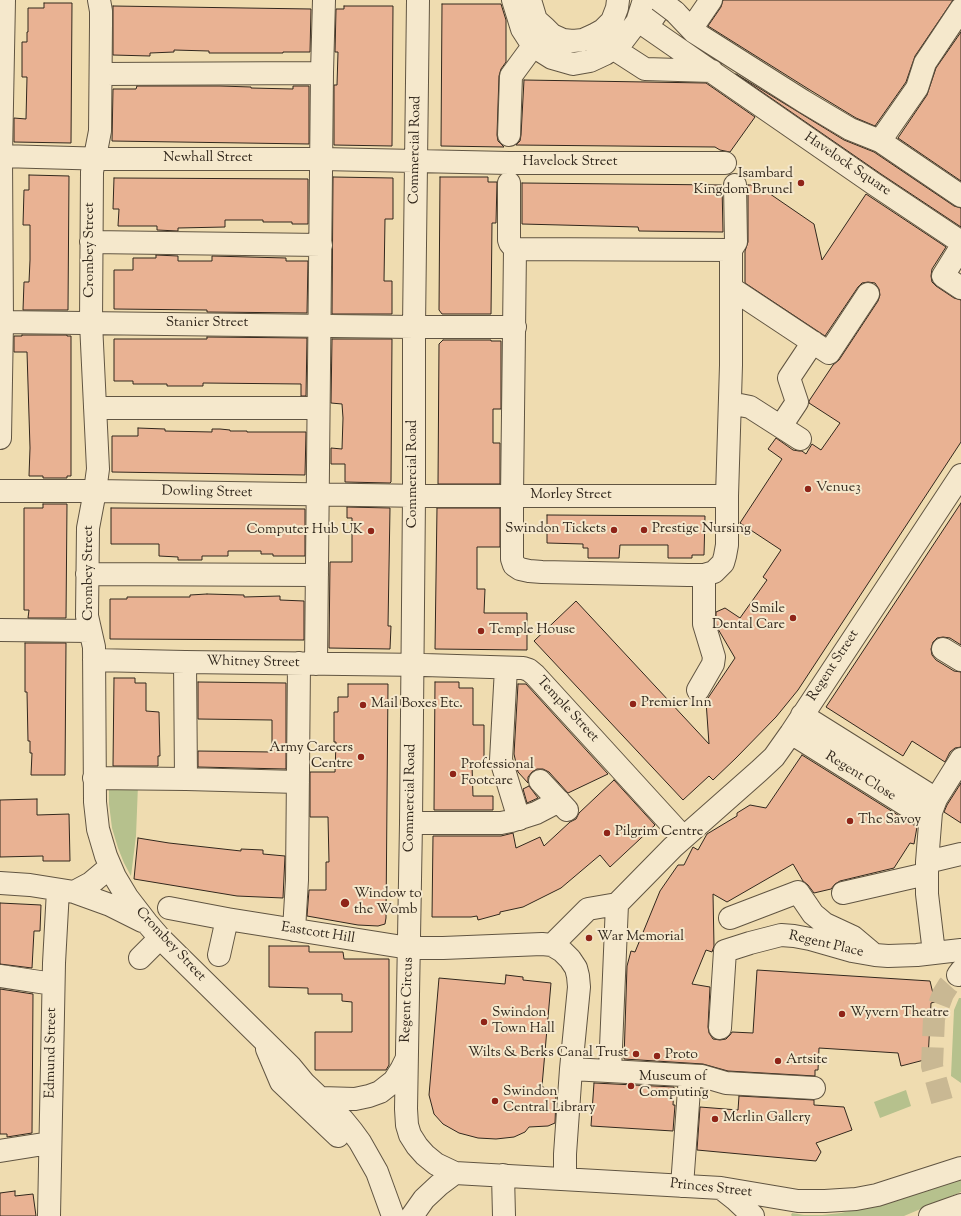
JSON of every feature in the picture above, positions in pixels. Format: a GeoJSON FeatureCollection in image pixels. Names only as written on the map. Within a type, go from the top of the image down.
{"type":"FeatureCollection","features":[{"type":"Feature","properties":{"kind":"street"},"geometry":{"type":"LineString","coordinates":[[0,438],[0,156],[4,0]]}},
{"type":"Feature","properties":{"kind":"street","name":"Crombey Street"},"geometry":{"type":"LineString","coordinates":[[99,0],[101,18],[100,131],[92,172],[91,242],[91,323],[98,469],[88,528],[87,574],[87,616],[94,647],[94,778],[96,821],[110,867],[124,893],[153,930],[290,1066],[304,1083],[343,1120],[360,1142],[379,1177],[393,1216]]}},
{"type":"Feature","properties":{"kind":"street"},"geometry":{"type":"LineString","coordinates":[[294,930],[297,880],[298,782],[317,575],[324,0]]}},
{"type":"Feature","properties":{"kind":"street","name":"Commercial Road"},"geometry":{"type":"LineString","coordinates":[[409,948],[418,0]]}},
{"type":"Feature","properties":{"kind":"street"},"geometry":{"type":"LineString","coordinates":[[513,0],[522,29],[533,46],[552,58],[573,64],[590,61],[614,49],[621,43],[637,22],[644,0]]}},
{"type":"Feature","properties":{"kind":"street"},"geometry":{"type":"LineString","coordinates":[[530,0],[536,20],[552,36],[562,40],[573,41],[583,40],[603,30],[612,21],[618,8],[618,0]]}},
{"type":"Feature","properties":{"kind":"street"},"geometry":{"type":"LineString","coordinates":[[694,32],[696,22],[711,0]]}},
{"type":"Feature","properties":{"kind":"street"},"geometry":{"type":"LineString","coordinates":[[666,4],[694,32],[850,129],[880,141],[961,196]]}},
{"type":"Feature","properties":{"kind":"street","name":"Havelock Square"},"geometry":{"type":"LineString","coordinates":[[666,4],[647,27],[874,184],[960,248]]}},
{"type":"Feature","properties":{"kind":"street"},"geometry":{"type":"LineString","coordinates":[[880,141],[917,88],[925,63],[961,9]]}},
{"type":"Feature","properties":{"kind":"street"},"geometry":{"type":"LineString","coordinates":[[509,135],[511,76],[533,46]]}},
{"type":"Feature","properties":{"kind":"street"},"geometry":{"type":"LineString","coordinates":[[614,49],[645,69],[712,71]]}},
{"type":"Feature","properties":{"kind":"street"},"geometry":{"type":"LineString","coordinates":[[101,74],[322,73]]}},
{"type":"Feature","properties":{"kind":"street","name":"Newhall Street"},"geometry":{"type":"LineString","coordinates":[[0,156],[416,161]]}},
{"type":"Feature","properties":{"kind":"street","name":"Havelock Street"},"geometry":{"type":"LineString","coordinates":[[416,161],[509,163],[725,163]]}},
{"type":"Feature","properties":{"kind":"street"},"geometry":{"type":"LineString","coordinates":[[509,183],[510,243],[515,249],[512,496],[512,559],[514,566],[529,571],[542,572],[670,575],[704,575],[714,572],[723,563],[726,556],[732,250],[736,242],[735,185]]}},
{"type":"Feature","properties":{"kind":"street"},"geometry":{"type":"LineString","coordinates":[[91,242],[321,245]]}},
{"type":"Feature","properties":{"kind":"street"},"geometry":{"type":"LineString","coordinates":[[960,248],[943,276],[961,288]]}},
{"type":"Feature","properties":{"kind":"street"},"geometry":{"type":"LineString","coordinates":[[515,249],[732,250]]}},
{"type":"Feature","properties":{"kind":"street"},"geometry":{"type":"LineString","coordinates":[[731,288],[829,353],[868,294]]}},
{"type":"Feature","properties":{"kind":"street","name":"Stanier Street"},"geometry":{"type":"LineString","coordinates":[[1,322],[515,327]]}},
{"type":"Feature","properties":{"kind":"street"},"geometry":{"type":"LineString","coordinates":[[781,426],[797,402],[789,378],[813,342]]}},
{"type":"Feature","properties":{"kind":"street"},"geometry":{"type":"LineString","coordinates":[[730,403],[750,407],[800,439]]}},
{"type":"Feature","properties":{"kind":"street"},"geometry":{"type":"LineString","coordinates":[[95,408],[318,408]]}},
{"type":"Feature","properties":{"kind":"street","name":"Regent Street"},"geometry":{"type":"LineString","coordinates":[[683,837],[765,766],[774,756],[961,475]]}},
{"type":"Feature","properties":{"kind":"street","name":"Dowling Street"},"geometry":{"type":"LineString","coordinates":[[0,491],[414,496]]}},
{"type":"Feature","properties":{"kind":"street","name":"Morley Street"},"geometry":{"type":"LineString","coordinates":[[414,496],[727,496]]}},
{"type":"Feature","properties":{"kind":"street"},"geometry":{"type":"LineString","coordinates":[[87,574],[317,575]]}},
{"type":"Feature","properties":{"kind":"street"},"geometry":{"type":"LineString","coordinates":[[698,690],[713,664],[714,657],[704,624],[704,575]]}},
{"type":"Feature","properties":{"kind":"street"},"geometry":{"type":"LineString","coordinates":[[0,630],[90,631]]}},
{"type":"Feature","properties":{"kind":"street"},"geometry":{"type":"LineString","coordinates":[[943,649],[961,660]]}},
{"type":"Feature","properties":{"kind":"street","name":"Whitney Street"},"geometry":{"type":"LineString","coordinates":[[94,660],[412,665]]}},
{"type":"Feature","properties":{"kind":"street"},"geometry":{"type":"LineString","coordinates":[[185,662],[186,779]]}},
{"type":"Feature","properties":{"kind":"street","name":"Temple Street"},"geometry":{"type":"LineString","coordinates":[[412,665],[523,668],[529,670],[683,837]]}},
{"type":"Feature","properties":{"kind":"street"},"geometry":{"type":"LineString","coordinates":[[506,668],[501,760],[519,818]]}},
{"type":"Feature","properties":{"kind":"street"},"geometry":{"type":"LineString","coordinates":[[802,715],[936,799]]}},
{"type":"Feature","properties":{"kind":"street","name":"Regent Close"},"geometry":{"type":"LineString","coordinates":[[790,733],[930,820]]}},
{"type":"Feature","properties":{"kind":"street"},"geometry":{"type":"LineString","coordinates":[[934,954],[926,894],[930,820],[936,799],[961,759]]}},
{"type":"Feature","properties":{"kind":"street"},"geometry":{"type":"LineString","coordinates":[[94,778],[298,782]]}},
{"type":"Feature","properties":{"kind":"street"},"geometry":{"type":"LineString","coordinates":[[411,824],[496,824],[563,806],[540,781]]}},
{"type":"Feature","properties":{"kind":"street"},"geometry":{"type":"LineString","coordinates":[[564,1178],[572,1059],[579,987],[576,968],[562,951],[552,945],[588,909],[617,904],[683,837]]}},
{"type":"Feature","properties":{"kind":"street"},"geometry":{"type":"LineString","coordinates":[[843,893],[927,868],[961,854]]}},
{"type":"Feature","properties":{"kind":"street"},"geometry":{"type":"LineString","coordinates":[[66,891],[91,883],[110,867]]}},
{"type":"Feature","properties":{"kind":"street"},"geometry":{"type":"LineString","coordinates":[[0,883],[30,885],[66,891],[110,905],[153,930],[140,958]]}},
{"type":"Feature","properties":{"kind":"street","name":"Edmund Street"},"geometry":{"type":"LineString","coordinates":[[49,1216],[55,928],[66,891]]}},
{"type":"Feature","properties":{"kind":"street"},"geometry":{"type":"LineString","coordinates":[[730,918],[798,892],[813,914],[825,924],[853,937],[875,955]]}},
{"type":"Feature","properties":{"kind":"street"},"geometry":{"type":"LineString","coordinates":[[610,1071],[617,904]]}},
{"type":"Feature","properties":{"kind":"street","name":"Eastcott Hill"},"geometry":{"type":"LineString","coordinates":[[169,908],[227,919],[409,948]]}},
{"type":"Feature","properties":{"kind":"street"},"geometry":{"type":"LineString","coordinates":[[219,955],[227,919]]}},
{"type":"Feature","properties":{"kind":"street","name":"Regent Place"},"geometry":{"type":"LineString","coordinates":[[720,1028],[725,951],[781,935],[810,939],[852,951],[875,955],[900,956],[934,954],[961,950]]}},
{"type":"Feature","properties":{"kind":"street","name":"Regent Circus"},"geometry":{"type":"LineString","coordinates":[[455,1173],[436,1164],[425,1156],[410,1135],[407,1125],[406,1060],[409,948],[542,944],[552,945]]}},
{"type":"Feature","properties":{"kind":"street"},"geometry":{"type":"LineString","coordinates":[[0,976],[53,984]]}},
{"type":"Feature","properties":{"kind":"street","name":"Crombey Street"},"geometry":{"type":"LineString","coordinates":[[262,1038],[281,1082],[345,1142],[360,1142]]}},
{"type":"Feature","properties":{"kind":"street"},"geometry":{"type":"LineString","coordinates":[[572,1059],[610,1071],[702,1076],[726,1083],[814,1088]]}},
{"type":"Feature","properties":{"kind":"street"},"geometry":{"type":"LineString","coordinates":[[320,1098],[355,1099],[380,1092],[394,1081],[402,1070],[406,1060]]}},
{"type":"Feature","properties":{"kind":"street"},"geometry":{"type":"LineString","coordinates":[[682,1186],[690,1076]]}},
{"type":"Feature","properties":{"kind":"street"},"geometry":{"type":"LineString","coordinates":[[0,1151],[50,1143]]}},
{"type":"Feature","properties":{"kind":"street","name":"Princes Street"},"geometry":{"type":"LineString","coordinates":[[455,1173],[721,1188],[798,1201],[825,1201],[856,1199],[877,1195],[961,1168]]}},
{"type":"Feature","properties":{"kind":"street"},"geometry":{"type":"LineString","coordinates":[[412,1216],[424,1199],[455,1173]]}},
{"type":"Feature","properties":{"kind":"street"},"geometry":{"type":"LineString","coordinates":[[503,1175],[504,1216]]}},
{"type":"Feature","properties":{"kind":"street"},"geometry":{"type":"LineString","coordinates":[[721,1188],[753,1216]]}},
{"type":"Feature","properties":{"kind":"street"},"geometry":{"type":"LineString","coordinates":[[930,1216],[961,1205]]}},
{"type":"Feature","properties":{"kind":"green space"},"geometry":{"type":"Polygon","coordinates":[[[138,785],[136,836],[131,876],[118,848],[112,828],[109,804],[109,786],[138,785]]]}},
{"type":"Feature","properties":{"kind":"green space"},"geometry":{"type":"Polygon","coordinates":[[[959,998],[961,998],[961,1083],[951,1076],[954,1010],[959,998]]]}},
{"type":"Feature","properties":{"kind":"green space"},"geometry":{"type":"Polygon","coordinates":[[[906,1090],[911,1106],[880,1118],[874,1102],[906,1090]]]}},
{"type":"Feature","properties":{"kind":"green space"},"geometry":{"type":"Polygon","coordinates":[[[961,1180],[961,1192],[904,1216],[791,1215],[792,1213],[822,1215],[841,1213],[904,1198],[961,1180]]]}},
{"type":"Feature","properties":{"kind":"building"},"geometry":{"type":"Polygon","coordinates":[[[723,0],[953,0],[915,56],[906,82],[875,126],[856,118],[708,26],[721,7],[723,0]]]}},
{"type":"Feature","properties":{"kind":"building"},"geometry":{"type":"Polygon","coordinates":[[[44,3],[72,3],[71,143],[14,142],[14,118],[26,119],[27,77],[22,77],[22,42],[27,42],[28,8],[44,8],[44,3]]]}},
{"type":"Feature","properties":{"kind":"building"},"geometry":{"type":"Polygon","coordinates":[[[442,4],[501,4],[506,20],[506,62],[501,69],[499,76],[497,135],[498,141],[504,147],[441,146],[442,4]]]}},
{"type":"Feature","properties":{"kind":"building"},"geometry":{"type":"Polygon","coordinates":[[[113,6],[311,9],[310,52],[209,53],[209,51],[174,50],[174,52],[150,53],[150,56],[113,55],[113,6]]]}},
{"type":"Feature","properties":{"kind":"building"},"geometry":{"type":"Polygon","coordinates":[[[344,6],[393,6],[392,146],[334,145],[334,85],[337,85],[338,52],[335,52],[336,9],[344,9],[344,6]]]}},
{"type":"Feature","properties":{"kind":"building"},"geometry":{"type":"Polygon","coordinates":[[[961,32],[961,181],[898,138],[927,95],[936,68],[961,32]]]}},
{"type":"Feature","properties":{"kind":"building"},"geometry":{"type":"Polygon","coordinates":[[[736,74],[844,140],[874,152],[954,206],[961,208],[961,227],[881,174],[736,74]]]}},
{"type":"Feature","properties":{"kind":"building"},"geometry":{"type":"Polygon","coordinates":[[[524,80],[706,83],[755,117],[730,152],[720,150],[715,147],[516,145],[520,141],[521,135],[524,80]]]}},
{"type":"Feature","properties":{"kind":"building"},"geometry":{"type":"Polygon","coordinates":[[[137,86],[220,86],[293,89],[293,86],[309,86],[309,144],[112,141],[113,89],[136,89],[137,86]]]}},
{"type":"Feature","properties":{"kind":"building"},"geometry":{"type":"Polygon","coordinates":[[[29,175],[69,176],[68,310],[23,310],[24,282],[29,282],[30,260],[30,225],[23,225],[24,190],[29,190],[29,175]]]}},
{"type":"Feature","properties":{"kind":"building"},"geometry":{"type":"Polygon","coordinates":[[[333,177],[393,178],[393,219],[385,219],[384,281],[392,281],[392,314],[332,314],[333,177]]]}},
{"type":"Feature","properties":{"kind":"building"},"geometry":{"type":"Polygon","coordinates":[[[440,177],[488,177],[488,182],[497,182],[496,223],[492,223],[491,314],[442,314],[439,310],[440,177]]]}},
{"type":"Feature","properties":{"kind":"building"},"geometry":{"type":"Polygon","coordinates":[[[114,178],[308,179],[308,224],[292,224],[292,222],[263,222],[263,220],[225,220],[225,227],[178,228],[178,231],[157,230],[157,226],[118,226],[119,209],[113,209],[114,178]]]}},
{"type":"Feature","properties":{"kind":"building"},"geometry":{"type":"Polygon","coordinates":[[[522,183],[722,185],[723,232],[639,231],[638,227],[522,224],[522,183]]]}},
{"type":"Feature","properties":{"kind":"building"},"geometry":{"type":"Polygon","coordinates":[[[748,185],[757,185],[814,224],[822,260],[866,194],[946,247],[932,269],[931,276],[932,282],[936,286],[954,298],[961,300],[961,442],[798,690],[776,717],[713,780],[709,776],[683,800],[534,641],[576,601],[709,744],[706,701],[735,658],[718,629],[716,612],[725,608],[740,618],[767,580],[763,577],[781,550],[740,523],[782,459],[768,449],[776,438],[793,450],[802,451],[806,454],[812,444],[821,450],[840,423],[809,403],[809,401],[833,365],[839,360],[878,301],[880,295],[879,289],[875,283],[862,283],[825,336],[745,283],[745,251],[748,242],[748,185]]]}},
{"type":"Feature","properties":{"kind":"building"},"geometry":{"type":"Polygon","coordinates":[[[156,255],[178,256],[178,261],[212,261],[212,256],[286,258],[286,261],[308,261],[307,313],[114,309],[114,270],[133,270],[133,258],[156,258],[156,255]]]}},
{"type":"Feature","properties":{"kind":"building"},"geometry":{"type":"Polygon","coordinates":[[[14,336],[71,336],[71,476],[67,476],[67,478],[43,478],[43,476],[29,476],[30,448],[27,352],[14,352],[14,336]]]}},
{"type":"Feature","properties":{"kind":"building"},"geometry":{"type":"Polygon","coordinates":[[[207,337],[307,338],[306,396],[301,396],[301,384],[203,383],[203,386],[167,386],[167,384],[133,384],[133,381],[114,381],[114,339],[207,339],[207,337]]]}},
{"type":"Feature","properties":{"kind":"building"},"geometry":{"type":"Polygon","coordinates":[[[332,339],[392,339],[390,483],[345,482],[345,464],[331,464],[331,448],[342,449],[343,418],[342,404],[331,403],[332,339]]]}},
{"type":"Feature","properties":{"kind":"building"},"geometry":{"type":"Polygon","coordinates":[[[443,340],[501,341],[501,409],[493,409],[493,443],[500,443],[500,484],[438,484],[439,344],[443,340]]]}},
{"type":"Feature","properties":{"kind":"building"},"geometry":{"type":"Polygon","coordinates":[[[138,428],[165,429],[165,431],[212,432],[212,429],[220,429],[247,432],[306,432],[305,475],[112,472],[112,436],[138,436],[138,428]]]}},
{"type":"Feature","properties":{"kind":"building"},"geometry":{"type":"Polygon","coordinates":[[[961,503],[961,645],[950,638],[943,637],[937,638],[933,642],[931,649],[932,655],[936,660],[954,671],[961,672],[961,747],[955,748],[950,752],[945,762],[912,741],[903,756],[826,707],[961,503]]]}},
{"type":"Feature","properties":{"kind":"building"},"geometry":{"type":"Polygon","coordinates":[[[43,504],[67,504],[66,618],[28,618],[29,610],[24,610],[24,508],[43,508],[43,504]]]}},
{"type":"Feature","properties":{"kind":"building"},"geometry":{"type":"Polygon","coordinates":[[[347,507],[390,508],[388,626],[391,626],[390,649],[329,648],[330,562],[352,562],[352,518],[347,518],[347,507]]]}},
{"type":"Feature","properties":{"kind":"building"},"geometry":{"type":"Polygon","coordinates":[[[111,508],[305,509],[305,556],[273,556],[273,554],[261,554],[261,551],[228,551],[228,556],[202,556],[202,560],[178,560],[178,557],[159,556],[159,544],[111,544],[111,508]]]}},
{"type":"Feature","properties":{"kind":"building"},"geometry":{"type":"Polygon","coordinates":[[[437,508],[500,508],[500,547],[477,547],[477,589],[485,589],[484,613],[527,613],[527,650],[435,649],[437,508]]]}},
{"type":"Feature","properties":{"kind":"building"},"geometry":{"type":"Polygon","coordinates":[[[547,515],[705,516],[704,555],[692,555],[692,558],[668,558],[668,545],[620,545],[619,558],[588,558],[588,548],[583,548],[583,544],[547,543],[547,515]]]}},
{"type":"Feature","properties":{"kind":"building"},"geometry":{"type":"Polygon","coordinates":[[[190,595],[244,595],[244,597],[280,596],[280,600],[304,601],[304,640],[110,639],[110,599],[127,599],[127,597],[190,597],[190,595]]]}},
{"type":"Feature","properties":{"kind":"building"},"geometry":{"type":"Polygon","coordinates":[[[25,643],[66,643],[65,775],[31,775],[32,753],[30,753],[30,741],[28,741],[27,692],[25,692],[25,643]]]}},
{"type":"Feature","properties":{"kind":"building"},"geometry":{"type":"Polygon","coordinates":[[[114,678],[135,678],[135,683],[146,683],[146,711],[159,712],[160,756],[158,756],[158,766],[113,766],[114,678]]]}},
{"type":"Feature","properties":{"kind":"building"},"geometry":{"type":"Polygon","coordinates":[[[198,682],[286,683],[286,769],[198,767],[198,751],[272,752],[272,720],[198,719],[198,682]]]}},
{"type":"Feature","properties":{"kind":"building"},"geometry":{"type":"Polygon","coordinates":[[[435,682],[459,682],[459,688],[473,688],[473,725],[484,725],[484,765],[472,765],[473,796],[493,796],[493,810],[434,810],[435,682]]]}},
{"type":"Feature","properties":{"kind":"building"},"geometry":{"type":"Polygon","coordinates":[[[348,684],[388,684],[386,918],[385,924],[378,926],[358,925],[307,916],[309,890],[326,890],[326,862],[329,862],[328,817],[310,817],[310,772],[335,772],[336,742],[334,742],[334,712],[338,712],[338,697],[348,697],[348,684]]]}},
{"type":"Feature","properties":{"kind":"building"},"geometry":{"type":"Polygon","coordinates":[[[518,684],[526,684],[608,774],[568,793],[549,772],[543,769],[537,769],[532,772],[528,777],[528,783],[518,772],[514,754],[518,684]]]}},
{"type":"Feature","properties":{"kind":"building"},"geometry":{"type":"Polygon","coordinates":[[[802,755],[917,827],[914,844],[910,843],[894,868],[840,881],[831,889],[814,893],[803,881],[793,864],[727,902],[713,894],[714,946],[712,952],[706,950],[692,984],[710,987],[709,1033],[713,1039],[720,1040],[726,1039],[732,1032],[753,1033],[757,970],[930,981],[935,1002],[931,1003],[928,1059],[901,1066],[898,1053],[819,1048],[818,1070],[815,1070],[815,1076],[728,1071],[703,1064],[624,1059],[627,966],[631,951],[635,952],[660,891],[678,865],[684,865],[693,847],[698,850],[707,834],[737,816],[737,813],[750,805],[766,808],[802,755]]]}},
{"type":"Feature","properties":{"kind":"building"},"geometry":{"type":"Polygon","coordinates":[[[614,780],[655,825],[610,867],[600,855],[561,888],[523,907],[500,912],[500,914],[478,920],[477,916],[432,917],[433,836],[501,836],[513,833],[516,848],[540,837],[544,846],[570,822],[576,819],[579,813],[614,780]]]}},
{"type":"Feature","properties":{"kind":"building"},"geometry":{"type":"Polygon","coordinates":[[[961,783],[961,823],[944,812],[961,783]]]}},
{"type":"Feature","properties":{"kind":"building"},"geometry":{"type":"Polygon","coordinates":[[[529,786],[538,798],[527,803],[523,789],[529,786]]]}},
{"type":"Feature","properties":{"kind":"building"},"geometry":{"type":"Polygon","coordinates":[[[37,799],[37,815],[69,814],[70,861],[43,861],[43,856],[0,857],[0,800],[37,799]]]}},
{"type":"Feature","properties":{"kind":"building"},"geometry":{"type":"Polygon","coordinates":[[[138,838],[241,851],[241,849],[263,850],[263,854],[285,856],[283,898],[237,896],[134,879],[138,838]]]}},
{"type":"Feature","properties":{"kind":"building"},"geometry":{"type":"Polygon","coordinates":[[[0,903],[41,905],[40,931],[34,931],[32,968],[0,964],[0,903]]]}},
{"type":"Feature","properties":{"kind":"building"},"geometry":{"type":"Polygon","coordinates":[[[269,946],[309,946],[309,952],[343,952],[344,959],[389,959],[389,1065],[386,1070],[315,1070],[315,1032],[352,1032],[352,1002],[342,1001],[342,994],[308,994],[308,988],[269,987],[269,946]]]}},
{"type":"Feature","properties":{"kind":"building"},"geometry":{"type":"Polygon","coordinates":[[[506,975],[523,977],[523,980],[551,983],[542,1086],[556,1097],[555,1123],[548,1126],[529,1127],[525,1132],[514,1137],[496,1139],[478,1138],[459,1133],[443,1124],[434,1114],[429,1095],[439,978],[505,984],[506,975]]]}},
{"type":"Feature","properties":{"kind":"building"},"geometry":{"type":"Polygon","coordinates":[[[0,989],[33,994],[32,1133],[7,1137],[7,1134],[0,1134],[0,989]]]}},
{"type":"Feature","properties":{"kind":"building"},"geometry":{"type":"Polygon","coordinates":[[[594,1083],[674,1087],[673,1105],[675,1105],[673,1131],[591,1126],[594,1083]]]}},
{"type":"Feature","properties":{"kind":"building"},"geometry":{"type":"Polygon","coordinates":[[[739,1096],[814,1100],[814,1105],[844,1107],[852,1130],[816,1143],[821,1152],[816,1161],[697,1150],[700,1107],[738,1110],[739,1096]]]}},
{"type":"Feature","properties":{"kind":"building"},"geometry":{"type":"Polygon","coordinates":[[[15,1191],[15,1196],[33,1194],[36,1216],[0,1216],[0,1193],[15,1191]]]}},
{"type":"Feature","properties":{"kind":"tunnel"},"geometry":{"type":"LineString","coordinates":[[942,1101],[932,1066],[934,1018],[943,994],[958,975]]}},
{"type":"Feature","properties":{"kind":"place","name":"Isambard Kingdom Brunel"},"geometry":{"type":"Point","coordinates":[801,183]}},
{"type":"Feature","properties":{"kind":"place","name":"Venue3"},"geometry":{"type":"Point","coordinates":[808,489]}},
{"type":"Feature","properties":{"kind":"place","name":"Swindon Tickets"},"geometry":{"type":"Point","coordinates":[614,530]}},
{"type":"Feature","properties":{"kind":"place","name":"Prestige Nursing"},"geometry":{"type":"Point","coordinates":[644,530]}},
{"type":"Feature","properties":{"kind":"place","name":"Computer Hub UK"},"geometry":{"type":"Point","coordinates":[371,531]}},
{"type":"Feature","properties":{"kind":"place","name":"Smile Dental Care"},"geometry":{"type":"Point","coordinates":[793,618]}},
{"type":"Feature","properties":{"kind":"place","name":"Temple House"},"geometry":{"type":"Point","coordinates":[481,631]}},
{"type":"Feature","properties":{"kind":"place","name":"Premier Inn"},"geometry":{"type":"Point","coordinates":[633,704]}},
{"type":"Feature","properties":{"kind":"place","name":"Mail Boxes Etc."},"geometry":{"type":"Point","coordinates":[363,705]}},
{"type":"Feature","properties":{"kind":"place","name":"Army Careers Centre"},"geometry":{"type":"Point","coordinates":[361,757]}},
{"type":"Feature","properties":{"kind":"place","name":"Professional Footcare"},"geometry":{"type":"Point","coordinates":[453,774]}},
{"type":"Feature","properties":{"kind":"place","name":"The Savoy"},"geometry":{"type":"Point","coordinates":[850,821]}},
{"type":"Feature","properties":{"kind":"place","name":"Pilgrim Centre"},"geometry":{"type":"Point","coordinates":[607,833]}},
{"type":"Feature","properties":{"kind":"place","name":"Window to the Womb"},"geometry":{"type":"Point","coordinates":[345,903]}},
{"type":"Feature","properties":{"kind":"place","name":"War Memorial"},"geometry":{"type":"Point","coordinates":[589,938]}},
{"type":"Feature","properties":{"kind":"place","name":"Wyvern Theatre"},"geometry":{"type":"Point","coordinates":[842,1014]}},
{"type":"Feature","properties":{"kind":"place","name":"Swindon Town Hall"},"geometry":{"type":"Point","coordinates":[484,1022]}},
{"type":"Feature","properties":{"kind":"place","name":"Wilts & Berks Canal Trust"},"geometry":{"type":"Point","coordinates":[636,1054]}},
{"type":"Feature","properties":{"kind":"place","name":"Proto"},"geometry":{"type":"Point","coordinates":[657,1056]}},
{"type":"Feature","properties":{"kind":"place","name":"Artsite"},"geometry":{"type":"Point","coordinates":[778,1061]}},
{"type":"Feature","properties":{"kind":"place","name":"Museum of Computing"},"geometry":{"type":"Point","coordinates":[631,1086]}},
{"type":"Feature","properties":{"kind":"place","name":"Swindon Central Library"},"geometry":{"type":"Point","coordinates":[495,1101]}},
{"type":"Feature","properties":{"kind":"place","name":"Merlin Gallery"},"geometry":{"type":"Point","coordinates":[715,1119]}}]}
